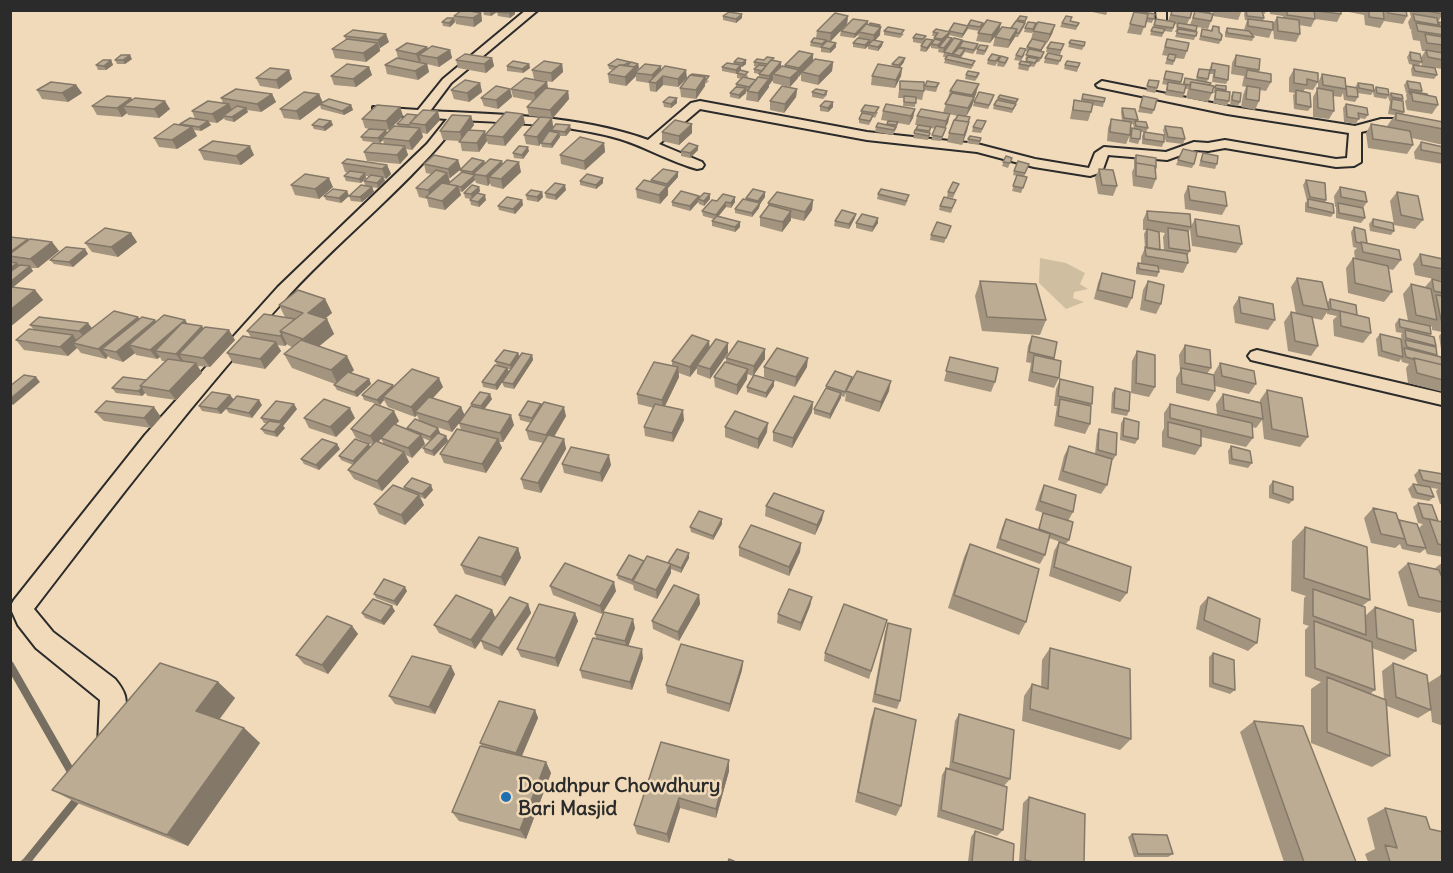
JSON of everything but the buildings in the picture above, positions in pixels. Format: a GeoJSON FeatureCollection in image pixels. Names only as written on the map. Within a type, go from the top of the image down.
{"type":"FeatureCollection","features":[{"type":"Feature","properties":{"kind":"street"},"geometry":{"type":"LineString","coordinates":[[421,114],[447,81],[533,10]]}},
{"type":"Feature","properties":{"kind":"street"},"geometry":{"type":"LineString","coordinates":[[1161,10],[1161,23]]}},
{"type":"Feature","properties":{"kind":"street"},"geometry":{"type":"LineString","coordinates":[[1102,85],[1227,110],[1355,130],[1381,123],[1396,123],[1443,132]]}},
{"type":"Feature","properties":{"kind":"street"},"geometry":{"type":"LineString","coordinates":[[650,145],[695,106],[700,105],[867,136],[977,148],[1034,164],[1090,172],[1097,169],[1100,156],[1104,151],[1167,156],[1194,146],[1209,147],[1225,144],[1336,163],[1354,162],[1355,130]]}},
{"type":"Feature","properties":{"kind":"street"},"geometry":{"type":"LineString","coordinates":[[373,110],[526,119],[564,124],[605,131],[650,145],[698,165]]}},
{"type":"Feature","properties":{"kind":"street"},"geometry":{"type":"LineString","coordinates":[[108,772],[113,697],[106,687],[36,632],[16,606],[152,440],[284,291],[432,147],[456,116]]}},
{"type":"Feature","properties":{"kind":"street"},"geometry":{"type":"LineString","coordinates":[[1257,356],[1443,399]]}},
{"type":"Feature","properties":{"kind":"shaded area"},"geometry":{"type":"Polygon","coordinates":[[[1040,258],[1066,263],[1085,273],[1080,284],[1088,289],[1074,292],[1073,298],[1084,302],[1066,309],[1039,283],[1040,258]]]}},
{"type":"Feature","properties":{"kind":"waterway"},"geometry":{"type":"LineString","coordinates":[[10,665],[74,777]]}},
{"type":"Feature","properties":{"kind":"waterway"},"geometry":{"type":"LineString","coordinates":[[26,862],[78,798]]}},
{"type":"Feature","properties":{"kind":"place","name":"Doudhpur Chowdhury Bari Masjid"},"geometry":{"type":"Point","coordinates":[506,797]}}]}
